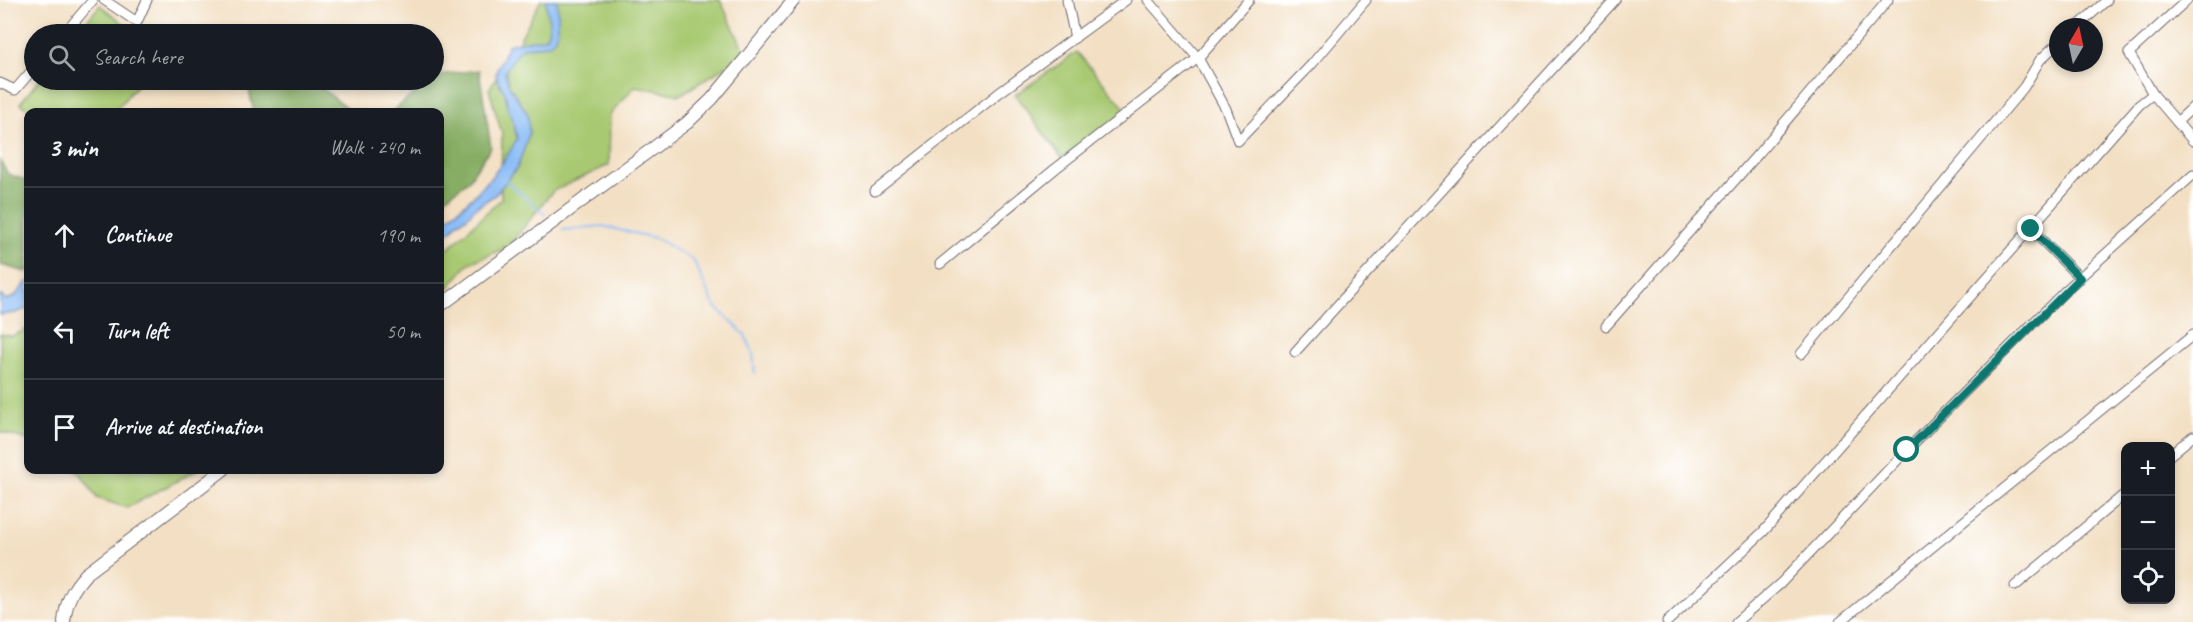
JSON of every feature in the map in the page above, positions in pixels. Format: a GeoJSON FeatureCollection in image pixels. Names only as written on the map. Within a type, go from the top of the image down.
{"type":"FeatureCollection","features":[{"type":"Feature","properties":{"kind":"main road"},"geometry":{"type":"LineString","coordinates":[[444,303],[687,123],[712,99],[794,0]]}},
{"type":"Feature","properties":{"kind":"main road"},"geometry":{"type":"LineString","coordinates":[[64,622],[68,600],[75,586],[86,574],[218,474]]}},
{"type":"Feature","properties":{"kind":"street"},"geometry":{"type":"LineString","coordinates":[[72,24],[93,0]]}},
{"type":"Feature","properties":{"kind":"street"},"geometry":{"type":"LineString","coordinates":[[104,0],[137,22],[147,0]]}},
{"type":"Feature","properties":{"kind":"street"},"geometry":{"type":"LineString","coordinates":[[1067,0],[1075,38]]}},
{"type":"Feature","properties":{"kind":"street"},"geometry":{"type":"LineString","coordinates":[[875,191],[999,93],[1126,0]]}},
{"type":"Feature","properties":{"kind":"street"},"geometry":{"type":"LineString","coordinates":[[1148,0],[1198,57],[1226,109],[1238,141],[1312,64],[1366,0]]}},
{"type":"Feature","properties":{"kind":"street"},"geometry":{"type":"LineString","coordinates":[[940,264],[1055,169],[1198,57],[1249,0]]}},
{"type":"Feature","properties":{"kind":"street"},"geometry":{"type":"LineString","coordinates":[[1295,352],[1615,0]]}},
{"type":"Feature","properties":{"kind":"street"},"geometry":{"type":"LineString","coordinates":[[1606,326],[1758,154],[1888,0]]}},
{"type":"Feature","properties":{"kind":"street"},"geometry":{"type":"LineString","coordinates":[[2087,18],[2107,0]]}},
{"type":"Feature","properties":{"kind":"street"},"geometry":{"type":"LineString","coordinates":[[2187,0],[2129,53],[2153,94],[2193,141]]}},
{"type":"Feature","properties":{"kind":"street"},"geometry":{"type":"LineString","coordinates":[[1801,354],[2009,106],[2028,82],[2040,60],[2049,52]]}},
{"type":"Feature","properties":{"kind":"street"},"geometry":{"type":"LineString","coordinates":[[0,83],[15,90],[24,80]]}},
{"type":"Feature","properties":{"kind":"street"},"geometry":{"type":"LineString","coordinates":[[1667,622],[1763,532],[2139,105],[2153,94]]}},
{"type":"Feature","properties":{"kind":"street"},"geometry":{"type":"LineString","coordinates":[[2176,122],[2193,107]]}},
{"type":"Feature","properties":{"kind":"street"},"geometry":{"type":"LineString","coordinates":[[1736,622],[1781,583],[1907,450],[2080,278],[2193,175]]}},
{"type":"Feature","properties":{"kind":"street"},"geometry":{"type":"LineString","coordinates":[[2031,229],[2080,278]]}},
{"type":"Feature","properties":{"kind":"street"},"geometry":{"type":"LineString","coordinates":[[1840,622],[2193,334]]}},
{"type":"Feature","properties":{"kind":"street"},"geometry":{"type":"LineString","coordinates":[[2175,451],[2193,436]]}},
{"type":"Feature","properties":{"kind":"street"},"geometry":{"type":"LineString","coordinates":[[2015,586],[2122,496]]}},
{"type":"Feature","properties":{"kind":"green space"},"geometry":{"type":"Polygon","coordinates":[[[541,0],[720,0],[746,54],[680,95],[635,86],[610,115],[609,165],[553,191],[508,247],[469,263],[444,293],[444,252],[501,199],[502,134],[489,89],[541,0]]]}},
{"type":"Feature","properties":{"kind":"green space"},"geometry":{"type":"Polygon","coordinates":[[[100,5],[124,24],[84,24],[100,5]]]}},
{"type":"Feature","properties":{"kind":"green space"},"geometry":{"type":"Polygon","coordinates":[[[1077,52],[1129,113],[1062,158],[1015,95],[1077,52]]]}},
{"type":"Feature","properties":{"kind":"green space"},"geometry":{"type":"Polygon","coordinates":[[[479,70],[491,147],[468,181],[444,199],[444,108],[396,108],[419,90],[444,90],[444,74],[479,70]]]}},
{"type":"Feature","properties":{"kind":"green space"},"geometry":{"type":"Polygon","coordinates":[[[31,90],[133,90],[117,108],[27,108],[20,103],[31,90]]]}},
{"type":"Feature","properties":{"kind":"green space"},"geometry":{"type":"Polygon","coordinates":[[[249,90],[324,90],[347,108],[253,108],[249,90]]]}},
{"type":"Feature","properties":{"kind":"green space"},"geometry":{"type":"Polygon","coordinates":[[[0,161],[8,174],[24,180],[24,271],[0,265],[0,161]]]}},
{"type":"Feature","properties":{"kind":"green space"},"geometry":{"type":"Polygon","coordinates":[[[24,331],[24,439],[0,432],[0,334],[12,336],[24,331]]]}},
{"type":"Feature","properties":{"kind":"green space"},"geometry":{"type":"Polygon","coordinates":[[[81,474],[190,474],[127,508],[97,498],[81,474]]]}},
{"type":"Feature","properties":{"kind":"water"},"geometry":{"type":"Polygon","coordinates":[[[546,0],[557,0],[558,26],[555,39],[545,45],[522,49],[514,56],[505,72],[509,86],[528,114],[529,133],[517,168],[495,195],[475,208],[451,231],[444,234],[444,220],[463,206],[494,174],[517,138],[505,93],[496,75],[508,45],[546,37],[549,23],[546,0]]]}},
{"type":"Feature","properties":{"kind":"water"},"geometry":{"type":"Polygon","coordinates":[[[24,286],[24,310],[0,315],[0,295],[6,300],[14,297],[24,286]]]}},
{"type":"Feature","properties":{"kind":"waterway"},"geometry":{"type":"LineString","coordinates":[[506,181],[545,214]]}},
{"type":"Feature","properties":{"kind":"waterway"},"geometry":{"type":"LineString","coordinates":[[562,230],[602,226],[655,238],[693,260],[714,305],[745,335],[753,353],[755,374]]}},
{"type":"Feature","properties":{"kind":"route"},"geometry":{"type":"LineString","coordinates":[[1907,450],[2080,278],[2031,229]]}}]}
